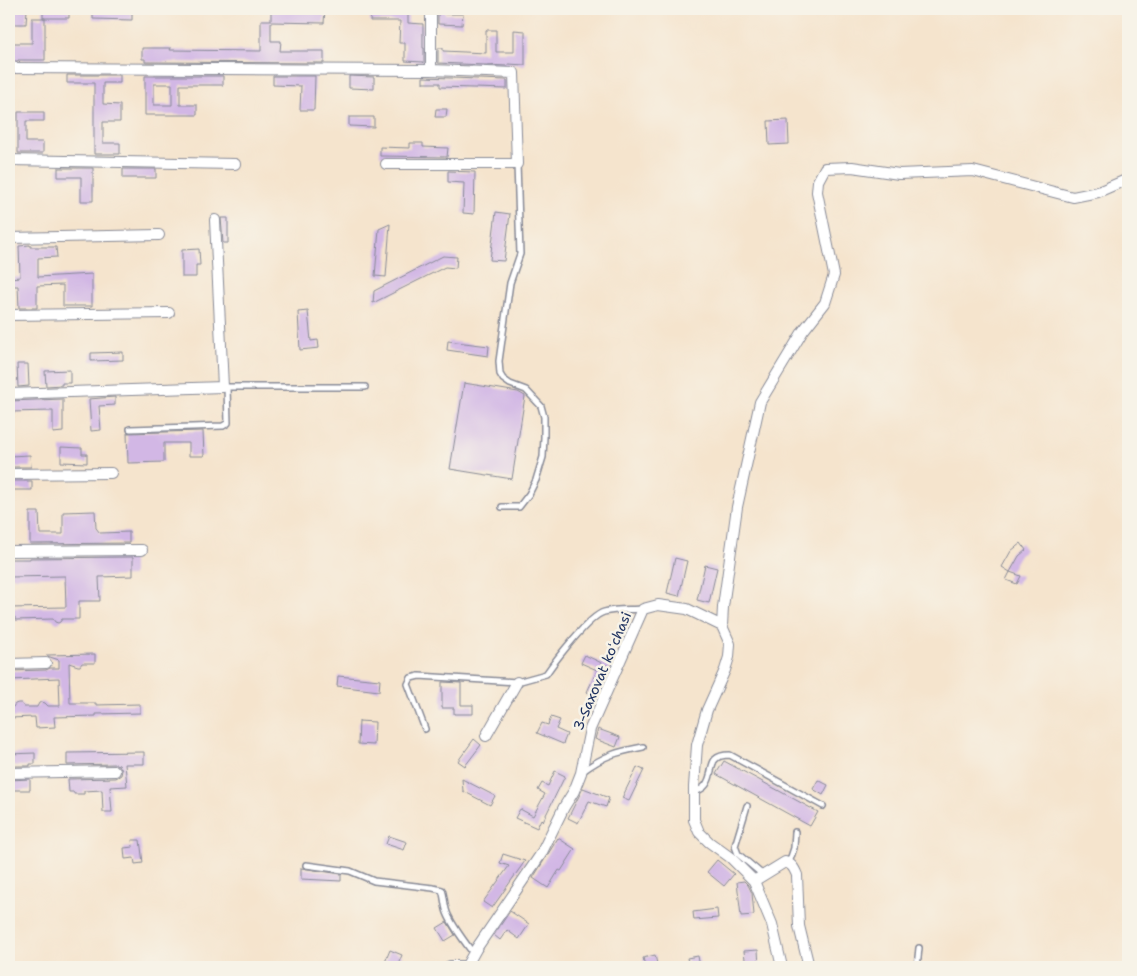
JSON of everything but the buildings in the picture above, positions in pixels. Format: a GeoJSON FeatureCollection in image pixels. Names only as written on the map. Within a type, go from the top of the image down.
{"type":"FeatureCollection","features":[{"type":"Feature","properties":{"kind":"street"},"geometry":{"type":"LineString","coordinates":[[430,9],[430,70]]}},
{"type":"Feature","properties":{"kind":"street"},"geometry":{"type":"LineString","coordinates":[[9,68],[430,70],[514,73],[517,164],[386,164]]}},
{"type":"Feature","properties":{"kind":"street"},"geometry":{"type":"LineString","coordinates":[[9,160],[235,164]]}},
{"type":"Feature","properties":{"kind":"street"},"geometry":{"type":"LineString","coordinates":[[782,967],[772,924],[758,878],[709,842],[699,832],[694,820],[694,793],[697,745],[707,710],[725,670],[728,657],[730,644],[722,626],[723,607],[737,507],[760,402],[803,330],[825,303],[834,274],[818,192],[818,181],[825,168],[852,168],[899,174],[973,171],[1073,197],[1098,192],[1128,179]]}},
{"type":"Feature","properties":{"kind":"street"},"geometry":{"type":"LineString","coordinates":[[9,394],[225,387],[215,220]]}},
{"type":"Feature","properties":{"kind":"street"},"geometry":{"type":"LineString","coordinates":[[9,238],[159,235]]}},
{"type":"Feature","properties":{"kind":"street"},"geometry":{"type":"LineString","coordinates":[[9,315],[169,313]]}},
{"type":"Feature","properties":{"kind":"street"},"geometry":{"type":"LineString","coordinates":[[9,474],[111,472]]}},
{"type":"Feature","properties":{"kind":"street"},"geometry":{"type":"LineString","coordinates":[[9,551],[142,550]]}},
{"type":"Feature","properties":{"kind":"street"},"geometry":{"type":"LineString","coordinates":[[643,609],[658,606],[688,609],[722,626]]}},
{"type":"Feature","properties":{"kind":"street","name":"3-Saxovat koʻchasi"},"geometry":{"type":"LineString","coordinates":[[466,966],[541,854],[574,791],[581,772],[590,729],[643,609]]}},
{"type":"Feature","properties":{"kind":"street"},"geometry":{"type":"LineString","coordinates":[[9,664],[46,663]]}},
{"type":"Feature","properties":{"kind":"street"},"geometry":{"type":"LineString","coordinates":[[486,736],[517,682]]}},
{"type":"Feature","properties":{"kind":"street"},"geometry":{"type":"LineString","coordinates":[[9,773],[115,771]]}},
{"type":"Feature","properties":{"kind":"street"},"geometry":{"type":"LineString","coordinates":[[758,878],[785,862],[794,867],[797,875],[799,926],[809,967]]}},
{"type":"Feature","properties":{"kind":"street"},"geometry":{"type":"LineString","coordinates":[[448,967],[466,966]]}},
{"type":"Feature","properties":{"kind":"lane"},"geometry":{"type":"LineString","coordinates":[[502,507],[519,507],[529,494],[536,480],[543,457],[544,437],[544,417],[541,406],[526,390],[510,384],[500,374],[499,361],[510,284],[520,254],[517,164]]}},
{"type":"Feature","properties":{"kind":"lane"},"geometry":{"type":"LineString","coordinates":[[130,428],[223,426],[228,423],[225,387],[365,387]]}},
{"type":"Feature","properties":{"kind":"lane"},"geometry":{"type":"LineString","coordinates":[[425,729],[408,684],[411,678],[419,676],[517,682],[546,674],[583,628],[602,612],[643,609]]}},
{"type":"Feature","properties":{"kind":"lane"},"geometry":{"type":"LineString","coordinates":[[581,772],[616,752],[643,747]]}},
{"type":"Feature","properties":{"kind":"lane"},"geometry":{"type":"LineString","coordinates":[[694,793],[706,785],[713,761],[725,755],[730,755],[823,806]]}},
{"type":"Feature","properties":{"kind":"lane"},"geometry":{"type":"LineString","coordinates":[[747,806],[735,846],[738,854],[758,878]]}},
{"type":"Feature","properties":{"kind":"lane"},"geometry":{"type":"LineString","coordinates":[[789,863],[794,848],[795,832]]}},
{"type":"Feature","properties":{"kind":"lane"},"geometry":{"type":"LineString","coordinates":[[306,865],[350,871],[374,881],[442,890],[448,916],[473,954]]}},
{"type":"Feature","properties":{"kind":"lane"},"geometry":{"type":"LineString","coordinates":[[917,967],[919,948]]}}]}
